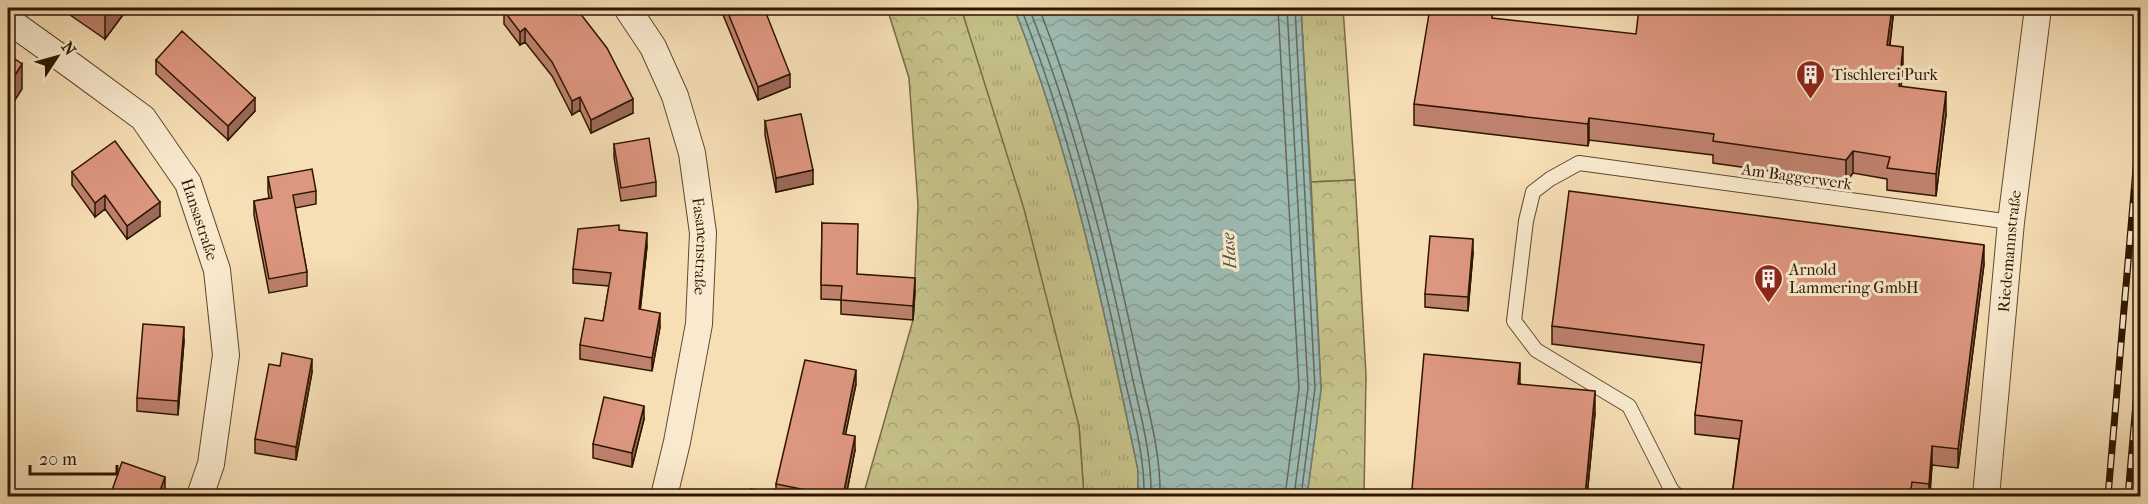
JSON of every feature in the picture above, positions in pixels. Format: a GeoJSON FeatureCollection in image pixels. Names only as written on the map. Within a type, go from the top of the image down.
{"type":"FeatureCollection","features":[{"type":"Feature","properties":{"kind":"street","name":"Fasanenstraße"},"geometry":{"type":"LineString","coordinates":[[627,8],[653,47],[675,96],[692,153],[704,233],[699,324],[677,442],[664,496]]}},
{"type":"Feature","properties":{"kind":"street","name":"Riedemannstraße"},"geometry":{"type":"LineString","coordinates":[[1986,496],[2011,222],[2038,8]]}},
{"type":"Feature","properties":{"kind":"street","name":"Hansastraße"},"geometry":{"type":"LineString","coordinates":[[8,20],[143,118],[188,183],[217,270],[226,355],[211,464],[200,496]]}},
{"type":"Feature","properties":{"kind":"lane","name":"Am Baggerwerk"},"geometry":{"type":"LineString","coordinates":[[1677,496],[1629,406],[1536,350],[1514,321],[1526,221],[1533,192],[1550,178],[1579,163],[2011,222]]}},
{"type":"Feature","properties":{"kind":"green space"},"geometry":{"type":"Polygon","coordinates":[[[887,8],[961,8],[1024,209],[1079,426],[1084,496],[863,496],[913,320],[918,205],[909,78],[887,8]]]}},
{"type":"Feature","properties":{"kind":"green space"},"geometry":{"type":"Polygon","coordinates":[[[961,8],[1014,8],[1035,64],[1054,121],[1100,294],[1138,470],[1138,496],[1084,496],[1079,426],[961,8]]]}},
{"type":"Feature","properties":{"kind":"green space"},"geometry":{"type":"Polygon","coordinates":[[[1301,8],[1343,8],[1355,180],[1311,182],[1301,8]]]}},
{"type":"Feature","properties":{"kind":"green space"},"geometry":{"type":"Polygon","coordinates":[[[1355,180],[1366,375],[1364,496],[1307,496],[1321,389],[1311,182],[1355,180]]]}},
{"type":"Feature","properties":{"kind":"water","name":"Hase"},"geometry":{"type":"Polygon","coordinates":[[[1014,8],[1301,8],[1321,389],[1307,496],[1138,496],[1138,470],[1086,236],[1054,121],[1014,8]]]}},
{"type":"Feature","properties":{"kind":"building"},"geometry":{"type":"Polygon","coordinates":[[[96,8],[110,8],[105,14],[96,8]]]}},
{"type":"Feature","properties":{"kind":"building"},"geometry":{"type":"Polygon","coordinates":[[[508,8],[576,8],[607,48],[633,99],[591,120],[580,97],[572,101],[552,62],[525,28],[520,32],[504,11],[508,8]]]}},
{"type":"Feature","properties":{"kind":"building"},"geometry":{"type":"Polygon","coordinates":[[[726,8],[764,8],[790,74],[758,87],[726,8]]]}},
{"type":"Feature","properties":{"kind":"building"},"geometry":{"type":"Polygon","coordinates":[[[1430,8],[1493,8],[1492,18],[1636,34],[1639,8],[1892,8],[1887,45],[1903,47],[1899,86],[1946,92],[1936,174],[1887,168],[1890,157],[1853,151],[1846,160],[1713,141],[1714,134],[1589,118],[1588,124],[1414,104],[1430,8]]]}},
{"type":"Feature","properties":{"kind":"building"},"geometry":{"type":"Polygon","coordinates":[[[182,31],[255,98],[228,126],[156,60],[182,31]]]}},
{"type":"Feature","properties":{"kind":"building"},"geometry":{"type":"Polygon","coordinates":[[[8,54],[22,64],[8,86],[8,54]]]}},
{"type":"Feature","properties":{"kind":"building"},"geometry":{"type":"Polygon","coordinates":[[[801,114],[813,170],[776,178],[765,121],[801,114]]]}},
{"type":"Feature","properties":{"kind":"building"},"geometry":{"type":"Polygon","coordinates":[[[649,138],[656,182],[621,188],[614,144],[649,138]]]}},
{"type":"Feature","properties":{"kind":"building"},"geometry":{"type":"Polygon","coordinates":[[[115,141],[160,202],[127,226],[105,195],[95,203],[72,172],[115,141]]]}},
{"type":"Feature","properties":{"kind":"building"},"geometry":{"type":"Polygon","coordinates":[[[312,169],[316,191],[293,195],[307,272],[269,279],[254,201],[272,198],[268,177],[312,169]]]}},
{"type":"Feature","properties":{"kind":"building","name":"Arnold Lammering GmbH"},"geometry":{"type":"Polygon","coordinates":[[[1569,191],[1984,245],[1958,449],[1932,446],[1929,484],[1912,482],[1910,496],[1732,496],[1742,421],[1695,415],[1704,345],[1552,326],[1569,191]]]}},
{"type":"Feature","properties":{"kind":"building"},"geometry":{"type":"Polygon","coordinates":[[[822,223],[858,224],[857,274],[915,278],[913,306],[841,300],[842,286],[821,285],[822,223]]]}},
{"type":"Feature","properties":{"kind":"building"},"geometry":{"type":"Polygon","coordinates":[[[619,225],[619,230],[647,233],[639,309],[660,313],[652,358],[580,345],[585,318],[603,321],[611,273],[573,269],[578,229],[619,225]]]}},
{"type":"Feature","properties":{"kind":"building"},"geometry":{"type":"Polygon","coordinates":[[[1430,236],[1473,239],[1468,297],[1425,294],[1430,236]]]}},
{"type":"Feature","properties":{"kind":"building"},"geometry":{"type":"Polygon","coordinates":[[[143,324],[184,327],[178,401],[137,398],[143,324]]]}},
{"type":"Feature","properties":{"kind":"building"},"geometry":{"type":"Polygon","coordinates":[[[282,353],[312,359],[296,447],[255,439],[269,364],[280,366],[282,353]]]}},
{"type":"Feature","properties":{"kind":"building"},"geometry":{"type":"Polygon","coordinates":[[[1424,354],[1520,363],[1518,384],[1595,391],[1585,496],[1488,496],[1412,489],[1424,354]]]}},
{"type":"Feature","properties":{"kind":"building"},"geometry":{"type":"Polygon","coordinates":[[[805,360],[856,370],[843,434],[855,436],[843,496],[776,484],[805,360]]]}},
{"type":"Feature","properties":{"kind":"building"},"geometry":{"type":"Polygon","coordinates":[[[604,397],[644,406],[632,453],[593,444],[604,397]]]}},
{"type":"Feature","properties":{"kind":"building"},"geometry":{"type":"Polygon","coordinates":[[[122,462],[165,477],[158,496],[110,496],[122,462]]]}},
{"type":"Feature","properties":{"kind":"building"},"geometry":{"type":"Polygon","coordinates":[[[751,489],[784,496],[750,496],[751,489]]]}},
{"type":"Feature","properties":{"kind":"building"},"geometry":{"type":"Polygon","coordinates":[[[587,490],[613,496],[585,496],[587,490]]]}},
{"type":"Feature","properties":{"kind":"railway"},"geometry":{"type":"LineString","coordinates":[[2108,496],[2140,122]]}},
{"type":"Feature","properties":{"kind":"railway"},"geometry":{"type":"LineString","coordinates":[[2128,496],[2140,357]]}},
{"type":"Feature","properties":{"kind":"place","name":"Tischlerei Purk"},"geometry":{"type":"Point","coordinates":[1811,100]}},
{"type":"Feature","properties":{"kind":"place","name":"Arnold Lammering GmbH"},"geometry":{"type":"Point","coordinates":[1768,304]}}]}
